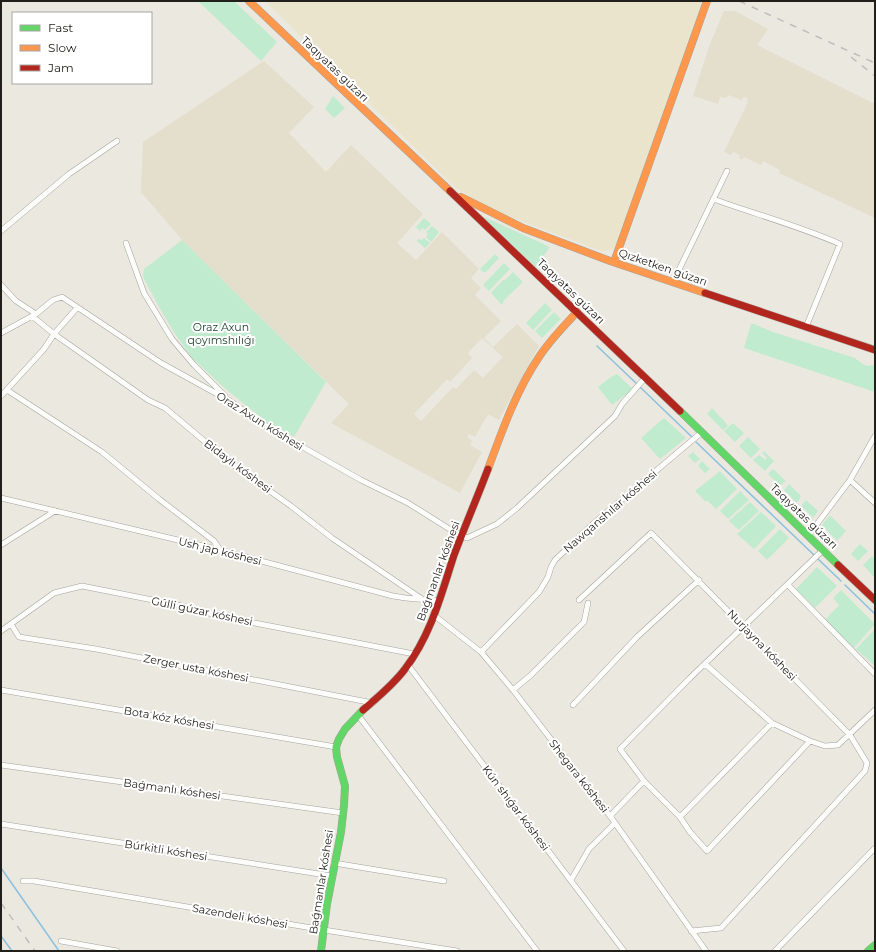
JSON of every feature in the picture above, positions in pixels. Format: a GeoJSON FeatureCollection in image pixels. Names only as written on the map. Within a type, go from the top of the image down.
{"type":"FeatureCollection","features":[{"type":"Feature","properties":{"kind":"main road","name":"Taqıyatas gúzarı"},"geometry":{"type":"LineString","coordinates":[[248,1],[577,312],[875,600]]}},
{"type":"Feature","properties":{"kind":"main road"},"geometry":{"type":"LineString","coordinates":[[614,262],[708,1]]}},
{"type":"Feature","properties":{"kind":"main road","name":"Qızketken gúzarı"},"geometry":{"type":"LineString","coordinates":[[450,192],[523,228],[614,262],[875,350]]}},
{"type":"Feature","properties":{"kind":"main road","name":"Baǵmanlar kóshesi"},"geometry":{"type":"LineString","coordinates":[[321,951],[327,899],[343,813],[345,791],[345,782],[336,747],[340,737],[358,716],[394,683],[408,665],[435,616],[450,566],[502,429],[528,374],[541,353],[577,312]]}},
{"type":"Feature","properties":{"kind":"main road"},"geometry":{"type":"LineString","coordinates":[[868,951],[875,945]]}},
{"type":"Feature","properties":{"kind":"street"},"geometry":{"type":"LineString","coordinates":[[1,231],[69,174],[117,141]]}},
{"type":"Feature","properties":{"kind":"street"},"geometry":{"type":"LineString","coordinates":[[673,282],[727,171]]}},
{"type":"Feature","properties":{"kind":"street"},"geometry":{"type":"LineString","coordinates":[[713,199],[759,216],[814,232],[840,244],[806,327]]}},
{"type":"Feature","properties":{"kind":"street"},"geometry":{"type":"LineString","coordinates":[[126,243],[144,293],[172,339],[194,365],[230,401]]}},
{"type":"Feature","properties":{"kind":"street","name":"Bidaylı kóshesi"},"geometry":{"type":"LineString","coordinates":[[1,285],[16,301],[34,315],[54,334],[148,400],[166,408],[228,461],[291,506],[332,538],[422,599]]}},
{"type":"Feature","properties":{"kind":"street","name":"Oraz Axun kóshesi"},"geometry":{"type":"LineString","coordinates":[[34,315],[53,300],[62,297],[161,364],[230,401],[269,428],[361,480],[408,503],[451,530],[462,535]]}},
{"type":"Feature","properties":{"kind":"street"},"geometry":{"type":"LineString","coordinates":[[1,396],[44,349],[54,334],[77,308]]}},
{"type":"Feature","properties":{"kind":"street"},"geometry":{"type":"LineString","coordinates":[[1,332],[34,315]]}},
{"type":"Feature","properties":{"kind":"street"},"geometry":{"type":"LineString","coordinates":[[462,535],[467,538],[497,524],[517,508],[616,416],[622,404],[645,378]]}},
{"type":"Feature","properties":{"kind":"street"},"geometry":{"type":"LineString","coordinates":[[7,390],[102,452],[159,499],[214,541],[220,550]]}},
{"type":"Feature","properties":{"kind":"street","name":"Nawqanshılar kóshesi"},"geometry":{"type":"LineString","coordinates":[[481,652],[539,592],[548,577],[555,560],[593,524],[702,432]]}},
{"type":"Feature","properties":{"kind":"street"},"geometry":{"type":"LineString","coordinates":[[808,536],[850,480],[875,436]]}},
{"type":"Feature","properties":{"kind":"street"},"geometry":{"type":"LineString","coordinates":[[850,480],[875,503]]}},
{"type":"Feature","properties":{"kind":"street","name":"Ush jap kóshesi"},"geometry":{"type":"LineString","coordinates":[[1,498],[220,550],[393,596],[439,601]]}},
{"type":"Feature","properties":{"kind":"street"},"geometry":{"type":"LineString","coordinates":[[1,545],[55,511]]}},
{"type":"Feature","properties":{"kind":"street","name":"Nurjayna kóshesi"},"geometry":{"type":"LineString","coordinates":[[579,600],[651,533],[850,735],[867,763],[864,772],[722,928],[691,931]]}},
{"type":"Feature","properties":{"kind":"street"},"geometry":{"type":"LineString","coordinates":[[810,741],[707,851],[690,832],[680,817],[644,781],[620,748],[823,550]]}},
{"type":"Feature","properties":{"kind":"street"},"geometry":{"type":"LineString","coordinates":[[573,705],[636,637],[698,580]]}},
{"type":"Feature","properties":{"kind":"street"},"geometry":{"type":"LineString","coordinates":[[788,585],[875,674]]}},
{"type":"Feature","properties":{"kind":"street","name":"Gúlli gúzar kóshesi"},"geometry":{"type":"LineString","coordinates":[[1,631],[54,593],[82,586],[178,605],[224,617],[414,654]]}},
{"type":"Feature","properties":{"kind":"street"},"geometry":{"type":"LineString","coordinates":[[513,690],[531,675],[584,622],[588,603]]}},
{"type":"Feature","properties":{"kind":"street","name":"Shegara kóshesi"},"geometry":{"type":"LineString","coordinates":[[435,616],[481,652],[513,690],[610,816],[706,951]]}},
{"type":"Feature","properties":{"kind":"street","name":"Zerger usta kóshesi"},"geometry":{"type":"LineString","coordinates":[[11,624],[18,637],[96,648],[373,703]]}},
{"type":"Feature","properties":{"kind":"street"},"geometry":{"type":"LineString","coordinates":[[705,664],[772,723],[810,741],[825,746],[838,745],[875,710]]}},
{"type":"Feature","properties":{"kind":"street","name":"Kún shıǵar kóshesi"},"geometry":{"type":"LineString","coordinates":[[408,665],[624,951]]}},
{"type":"Feature","properties":{"kind":"street","name":"Bota kóz kóshesi"},"geometry":{"type":"LineString","coordinates":[[1,690],[336,747]]}},
{"type":"Feature","properties":{"kind":"street"},"geometry":{"type":"LineString","coordinates":[[870,715],[875,720]]}},
{"type":"Feature","properties":{"kind":"street"},"geometry":{"type":"LineString","coordinates":[[358,716],[537,951]]}},
{"type":"Feature","properties":{"kind":"street"},"geometry":{"type":"LineString","coordinates":[[680,817],[772,723]]}},
{"type":"Feature","properties":{"kind":"street","name":"Baǵmanlı kóshesi"},"geometry":{"type":"LineString","coordinates":[[1,765],[343,813]]}},
{"type":"Feature","properties":{"kind":"street"},"geometry":{"type":"LineString","coordinates":[[610,816],[644,781]]}},
{"type":"Feature","properties":{"kind":"street"},"geometry":{"type":"LineString","coordinates":[[571,880],[589,849],[615,823]]}},
{"type":"Feature","properties":{"kind":"street","name":"Búrkitli kóshesi"},"geometry":{"type":"LineString","coordinates":[[1,824],[332,876]]}},
{"type":"Feature","properties":{"kind":"street"},"geometry":{"type":"LineString","coordinates":[[775,951],[875,848]]}},
{"type":"Feature","properties":{"kind":"street"},"geometry":{"type":"LineString","coordinates":[[334,863],[444,881]]}},
{"type":"Feature","properties":{"kind":"street","name":"Sazendeli kóshesi"},"geometry":{"type":"LineString","coordinates":[[23,880],[457,951]]}},
{"type":"Feature","properties":{"kind":"street"},"geometry":{"type":"LineString","coordinates":[[61,941],[117,951]]}},
{"type":"Feature","properties":{"kind":"shaded area"},"geometry":{"type":"Polygon","coordinates":[[[724,11],[735,11],[768,29],[757,45],[875,104],[875,218],[779,173],[780,170],[763,161],[761,165],[744,157],[742,160],[739,158],[740,155],[733,152],[731,155],[724,152],[748,102],[748,98],[743,97],[742,100],[728,95],[726,98],[720,97],[718,104],[693,96],[710,44],[724,11]]]}},
{"type":"Feature","properties":{"kind":"shaded area"},"geometry":{"type":"Polygon","coordinates":[[[264,61],[314,107],[289,133],[326,172],[351,145],[423,214],[397,243],[416,260],[442,232],[479,269],[471,278],[481,288],[475,295],[501,321],[484,338],[493,347],[517,324],[539,346],[499,420],[488,414],[475,437],[469,434],[467,437],[472,441],[470,445],[482,452],[460,493],[331,423],[349,404],[182,240],[141,192],[143,142],[264,61]],[[482,338],[468,353],[472,358],[450,382],[447,379],[414,414],[421,421],[453,387],[456,389],[474,370],[483,378],[503,357],[482,338]]]}},
{"type":"Feature","properties":{"kind":"green space"},"geometry":{"type":"Polygon","coordinates":[[[198,1],[234,1],[277,42],[261,61],[198,1]]]}},
{"type":"Feature","properties":{"kind":"green space"},"geometry":{"type":"Polygon","coordinates":[[[333,96],[345,108],[334,118],[325,109],[333,96]]]}},
{"type":"Feature","properties":{"kind":"green space"},"geometry":{"type":"Polygon","coordinates":[[[480,215],[550,247],[536,267],[480,215]]]}},
{"type":"Feature","properties":{"kind":"green space"},"geometry":{"type":"Polygon","coordinates":[[[424,218],[431,224],[425,230],[422,228],[420,231],[416,227],[424,218]]]}},
{"type":"Feature","properties":{"kind":"green space"},"geometry":{"type":"Polygon","coordinates":[[[432,226],[439,232],[431,242],[426,237],[428,234],[426,232],[432,226]]]}},
{"type":"Feature","properties":{"kind":"green space"},"geometry":{"type":"Polygon","coordinates":[[[424,238],[430,243],[425,248],[417,241],[424,238]]]}},
{"type":"Feature","properties":{"kind":"green space","name":"Oraz Axun qoyımshılıǵı"},"geometry":{"type":"Polygon","coordinates":[[[182,240],[326,382],[294,437],[267,422],[229,392],[192,358],[175,334],[159,307],[143,277],[144,269],[182,240]]]}},
{"type":"Feature","properties":{"kind":"green space"},"geometry":{"type":"Polygon","coordinates":[[[495,254],[499,258],[486,272],[483,272],[480,269],[495,254]]]}},
{"type":"Feature","properties":{"kind":"green space"},"geometry":{"type":"Polygon","coordinates":[[[504,263],[510,269],[489,291],[483,285],[504,263]]]}},
{"type":"Feature","properties":{"kind":"green space"},"geometry":{"type":"Polygon","coordinates":[[[513,272],[523,282],[504,300],[502,305],[491,293],[513,272]]]}},
{"type":"Feature","properties":{"kind":"green space"},"geometry":{"type":"Polygon","coordinates":[[[545,303],[552,310],[533,330],[526,323],[545,303]]]}},
{"type":"Feature","properties":{"kind":"green space"},"geometry":{"type":"Polygon","coordinates":[[[554,312],[561,319],[542,338],[535,331],[554,312]]]}},
{"type":"Feature","properties":{"kind":"green space"},"geometry":{"type":"Polygon","coordinates":[[[751,324],[855,358],[867,366],[875,364],[875,392],[744,348],[751,324]]]}},
{"type":"Feature","properties":{"kind":"green space"},"geometry":{"type":"Polygon","coordinates":[[[617,374],[633,389],[612,405],[598,387],[617,374]]]}},
{"type":"Feature","properties":{"kind":"green space"},"geometry":{"type":"Polygon","coordinates":[[[712,408],[728,426],[723,430],[707,414],[712,408]]]}},
{"type":"Feature","properties":{"kind":"green space"},"geometry":{"type":"Polygon","coordinates":[[[664,418],[686,438],[660,459],[641,438],[664,418]]]}},
{"type":"Feature","properties":{"kind":"green space"},"geometry":{"type":"Polygon","coordinates":[[[733,423],[744,433],[735,442],[724,431],[733,423]]]}},
{"type":"Feature","properties":{"kind":"green space"},"geometry":{"type":"Polygon","coordinates":[[[748,437],[760,449],[751,458],[739,446],[748,437]]]}},
{"type":"Feature","properties":{"kind":"green space"},"geometry":{"type":"Polygon","coordinates":[[[764,451],[774,461],[765,471],[753,460],[759,455],[765,460],[767,458],[762,453],[764,451]]]}},
{"type":"Feature","properties":{"kind":"green space"},"geometry":{"type":"Polygon","coordinates":[[[693,452],[700,459],[695,463],[688,456],[693,452]]]}},
{"type":"Feature","properties":{"kind":"green space"},"geometry":{"type":"Polygon","coordinates":[[[702,461],[710,469],[705,473],[698,466],[702,461]]]}},
{"type":"Feature","properties":{"kind":"green space"},"geometry":{"type":"Polygon","coordinates":[[[773,469],[786,481],[780,486],[768,474],[773,469]]]}},
{"type":"Feature","properties":{"kind":"green space"},"geometry":{"type":"Polygon","coordinates":[[[720,471],[737,489],[716,509],[695,491],[720,471]]]}},
{"type":"Feature","properties":{"kind":"green space"},"geometry":{"type":"Polygon","coordinates":[[[789,484],[801,496],[798,502],[796,502],[784,490],[789,484]]]}},
{"type":"Feature","properties":{"kind":"green space"},"geometry":{"type":"Polygon","coordinates":[[[740,491],[749,500],[728,519],[720,511],[740,491]]]}},
{"type":"Feature","properties":{"kind":"green space"},"geometry":{"type":"Polygon","coordinates":[[[806,500],[818,511],[813,518],[801,506],[806,500]]]}},
{"type":"Feature","properties":{"kind":"green space"},"geometry":{"type":"Polygon","coordinates":[[[750,502],[759,511],[739,530],[729,521],[750,502]]]}},
{"type":"Feature","properties":{"kind":"green space"},"geometry":{"type":"Polygon","coordinates":[[[761,512],[776,526],[754,549],[737,534],[761,512]]]}},
{"type":"Feature","properties":{"kind":"green space"},"geometry":{"type":"Polygon","coordinates":[[[830,515],[846,531],[837,541],[822,525],[830,515]]]}},
{"type":"Feature","properties":{"kind":"green space"},"geometry":{"type":"Polygon","coordinates":[[[780,529],[789,538],[767,560],[758,551],[780,529]]]}},
{"type":"Feature","properties":{"kind":"green space"},"geometry":{"type":"Polygon","coordinates":[[[860,544],[868,551],[858,561],[851,554],[860,544]]]}},
{"type":"Feature","properties":{"kind":"green space"},"geometry":{"type":"Polygon","coordinates":[[[872,556],[875,559],[875,578],[863,565],[872,556]]]}},
{"type":"Feature","properties":{"kind":"green space"},"geometry":{"type":"Polygon","coordinates":[[[817,567],[837,586],[815,608],[796,589],[817,567]]]}},
{"type":"Feature","properties":{"kind":"green space"},"geometry":{"type":"Polygon","coordinates":[[[841,590],[875,624],[853,649],[825,620],[839,605],[833,598],[841,590]]]}},
{"type":"Feature","properties":{"kind":"green space"},"geometry":{"type":"Polygon","coordinates":[[[875,629],[875,664],[874,665],[856,649],[875,629]]]}},
{"type":"Feature","properties":{"kind":"sand"},"geometry":{"type":"Polygon","coordinates":[[[265,1],[704,1],[617,244],[611,250],[602,251],[497,212],[456,188],[265,1]]]}},
{"type":"Feature","properties":{"kind":"waterway"},"geometry":{"type":"LineString","coordinates":[[597,346],[637,384]]}},
{"type":"Feature","properties":{"kind":"waterway"},"geometry":{"type":"LineString","coordinates":[[640,387],[692,437]]}},
{"type":"Feature","properties":{"kind":"waterway"},"geometry":{"type":"LineString","coordinates":[[696,442],[814,555]]}},
{"type":"Feature","properties":{"kind":"waterway"},"geometry":{"type":"LineString","coordinates":[[818,559],[841,581]]}},
{"type":"Feature","properties":{"kind":"waterway"},"geometry":{"type":"LineString","coordinates":[[845,585],[875,614]]}},
{"type":"Feature","properties":{"kind":"waterway"},"geometry":{"type":"LineString","coordinates":[[1,868],[59,951]]}},
{"type":"Feature","properties":{"kind":"waterway"},"geometry":{"type":"LineString","coordinates":[[1,936],[12,951]]}},
{"type":"Feature","properties":{"kind":"railway"},"geometry":{"type":"LineString","coordinates":[[739,1],[875,63]]}},
{"type":"Feature","properties":{"kind":"railway"},"geometry":{"type":"LineString","coordinates":[[851,57],[875,76]]}},
{"type":"Feature","properties":{"kind":"railway"},"geometry":{"type":"LineString","coordinates":[[1,903],[35,951]]}},
{"type":"Feature","properties":{"kind":"traffic: fast"},"geometry":{"type":"LineString","coordinates":[[680,411],[838,565]]}},
{"type":"Feature","properties":{"kind":"traffic: fast"},"geometry":{"type":"LineString","coordinates":[[321,951],[327,904],[341,832],[344,805],[345,786],[337,757],[336,747],[345,729],[363,710]]}},
{"type":"Feature","properties":{"kind":"traffic: fast"},"geometry":{"type":"LineString","coordinates":[[868,951],[875,945]]}},
{"type":"Feature","properties":{"kind":"traffic: slow"},"geometry":{"type":"LineString","coordinates":[[249,1],[450,191]]}},
{"type":"Feature","properties":{"kind":"traffic: slow"},"geometry":{"type":"LineString","coordinates":[[614,262],[707,1]]}},
{"type":"Feature","properties":{"kind":"traffic: slow"},"geometry":{"type":"LineString","coordinates":[[461,197],[523,228],[610,261],[705,293]]}},
{"type":"Feature","properties":{"kind":"traffic: slow"},"geometry":{"type":"LineString","coordinates":[[488,469],[510,412],[523,384],[539,357],[557,333],[577,312]]}},
{"type":"Feature","properties":{"kind":"traffic: jam"},"geometry":{"type":"LineString","coordinates":[[450,191],[680,411]]}},
{"type":"Feature","properties":{"kind":"traffic: jam"},"geometry":{"type":"LineString","coordinates":[[705,293],[875,350]]}},
{"type":"Feature","properties":{"kind":"traffic: jam"},"geometry":{"type":"LineString","coordinates":[[363,710],[385,691],[405,669],[429,629],[454,555],[488,469]]}},
{"type":"Feature","properties":{"kind":"traffic: jam"},"geometry":{"type":"LineString","coordinates":[[838,565],[875,600]]}}]}
